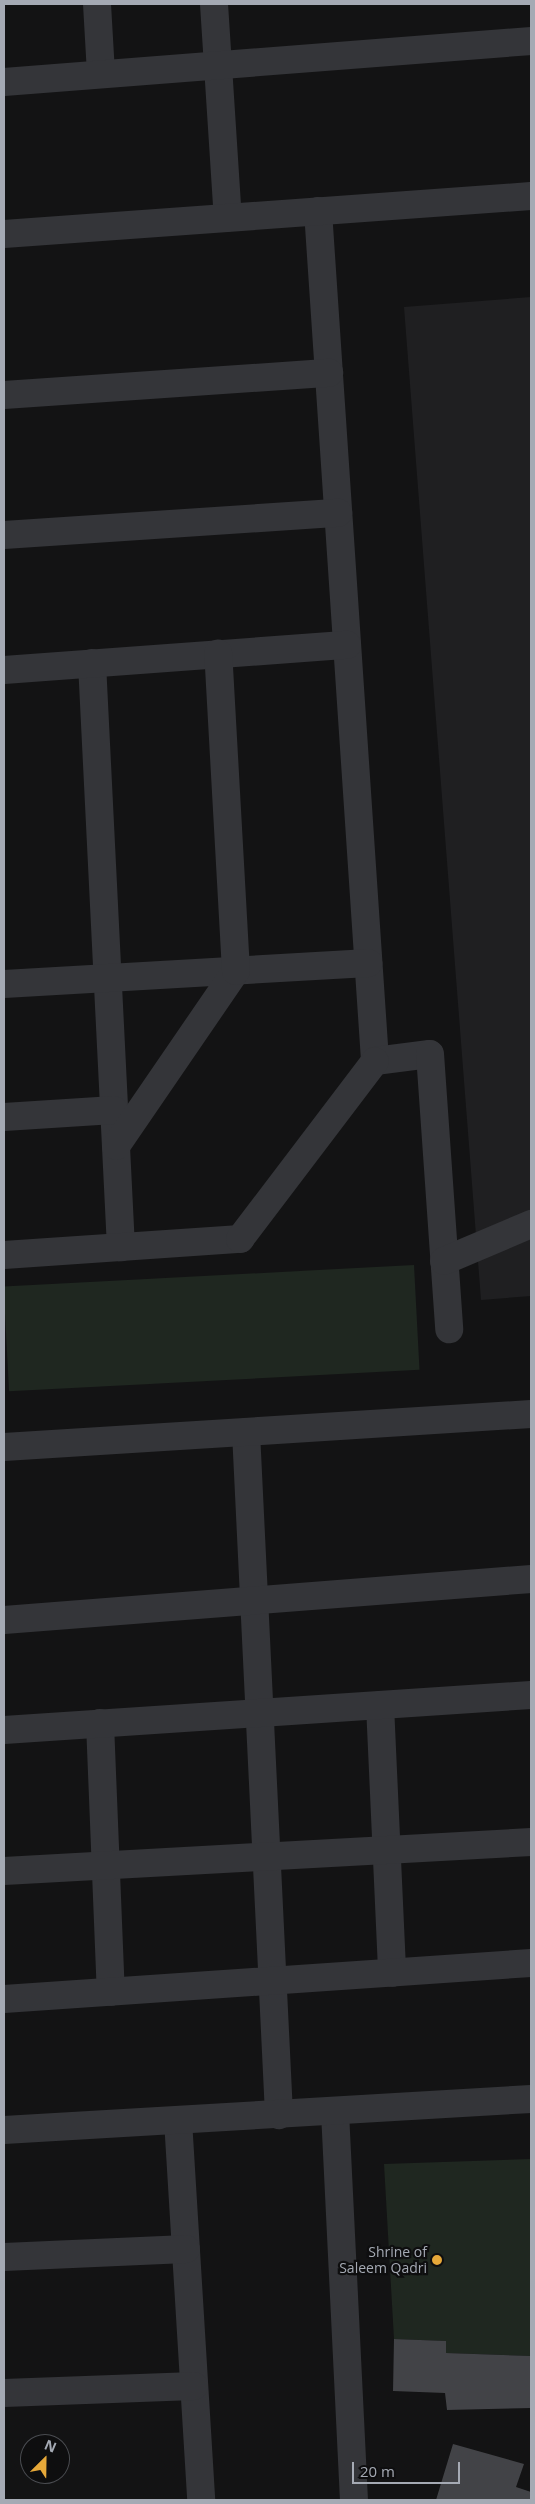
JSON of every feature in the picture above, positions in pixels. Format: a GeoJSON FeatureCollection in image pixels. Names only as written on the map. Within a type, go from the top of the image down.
{"type":"FeatureCollection","features":[{"type":"Feature","properties":{"kind":"street"},"geometry":{"type":"LineString","coordinates":[[97,4],[101,74]]}},
{"type":"Feature","properties":{"kind":"street"},"geometry":{"type":"LineString","coordinates":[[214,4],[228,218]]}},
{"type":"Feature","properties":{"kind":"street"},"geometry":{"type":"LineString","coordinates":[[4,82],[531,41]]}},
{"type":"Feature","properties":{"kind":"street"},"geometry":{"type":"LineString","coordinates":[[4,234],[531,196]]}},
{"type":"Feature","properties":{"kind":"street"},"geometry":{"type":"LineString","coordinates":[[4,1255],[240,1239],[375,1061],[318,212]]}},
{"type":"Feature","properties":{"kind":"street"},"geometry":{"type":"LineString","coordinates":[[4,395],[329,373]]}},
{"type":"Feature","properties":{"kind":"street"},"geometry":{"type":"LineString","coordinates":[[4,535],[338,513]]}},
{"type":"Feature","properties":{"kind":"street"},"geometry":{"type":"LineString","coordinates":[[4,670],[347,645]]}},
{"type":"Feature","properties":{"kind":"street"},"geometry":{"type":"LineString","coordinates":[[116,1146],[236,971],[218,654]]}},
{"type":"Feature","properties":{"kind":"street"},"geometry":{"type":"LineString","coordinates":[[92,663],[121,1247]]}},
{"type":"Feature","properties":{"kind":"street"},"geometry":{"type":"LineString","coordinates":[[4,984],[368,963]]}},
{"type":"Feature","properties":{"kind":"street"},"geometry":{"type":"LineString","coordinates":[[375,1061],[430,1054],[449,1329]]}},
{"type":"Feature","properties":{"kind":"street"},"geometry":{"type":"LineString","coordinates":[[4,1117],[114,1110]]}},
{"type":"Feature","properties":{"kind":"street"},"geometry":{"type":"LineString","coordinates":[[444,1262],[531,1224]]}},
{"type":"Feature","properties":{"kind":"street"},"geometry":{"type":"LineString","coordinates":[[4,1447],[531,1414]]}},
{"type":"Feature","properties":{"kind":"street"},"geometry":{"type":"LineString","coordinates":[[246,1432],[279,2115]]}},
{"type":"Feature","properties":{"kind":"street"},"geometry":{"type":"LineString","coordinates":[[4,1620],[531,1579]]}},
{"type":"Feature","properties":{"kind":"street"},"geometry":{"type":"LineString","coordinates":[[4,1730],[531,1694]]}},
{"type":"Feature","properties":{"kind":"street"},"geometry":{"type":"LineString","coordinates":[[380,1705],[392,1973]]}},
{"type":"Feature","properties":{"kind":"street"},"geometry":{"type":"LineString","coordinates":[[100,1723],[111,1992]]}},
{"type":"Feature","properties":{"kind":"street"},"geometry":{"type":"LineString","coordinates":[[4,1871],[531,1842]]}},
{"type":"Feature","properties":{"kind":"street"},"geometry":{"type":"LineString","coordinates":[[4,1999],[531,1963]]}},
{"type":"Feature","properties":{"kind":"street"},"geometry":{"type":"LineString","coordinates":[[4,2130],[531,2099]]}},
{"type":"Feature","properties":{"kind":"street"},"geometry":{"type":"LineString","coordinates":[[335,2112],[354,2500]]}},
{"type":"Feature","properties":{"kind":"street"},"geometry":{"type":"LineString","coordinates":[[178,2120],[201,2500]]}},
{"type":"Feature","properties":{"kind":"street"},"geometry":{"type":"LineString","coordinates":[[4,2257],[186,2249]]}},
{"type":"Feature","properties":{"kind":"street"},"geometry":{"type":"LineString","coordinates":[[4,2393],[194,2386]]}},
{"type":"Feature","properties":{"kind":"shaded area"},"geometry":{"type":"Polygon","coordinates":[[[531,297],[531,1296],[481,1300],[404,307],[531,297]]]}},
{"type":"Feature","properties":{"kind":"shaded area"},"geometry":{"type":"Polygon","coordinates":[[[414,1265],[419,1370],[9,1391],[4,1286],[414,1265]]]}},
{"type":"Feature","properties":{"kind":"shaded area"},"geometry":{"type":"Polygon","coordinates":[[[531,2159],[531,2356],[446,2353],[445,2341],[394,2339],[384,2164],[531,2159]]]}},
{"type":"Feature","properties":{"kind":"building"},"geometry":{"type":"Polygon","coordinates":[[[394,2339],[446,2341],[446,2353],[531,2356],[531,2408],[447,2410],[445,2393],[393,2391],[394,2339]]]}},
{"type":"Feature","properties":{"kind":"building"},"geometry":{"type":"Polygon","coordinates":[[[453,2444],[524,2464],[516,2487],[531,2492],[531,2500],[436,2500],[453,2444]]]}},
{"type":"Feature","properties":{"kind":"place","name":"Shrine of Saleem Qadri"},"geometry":{"type":"Point","coordinates":[437,2260]}}]}
